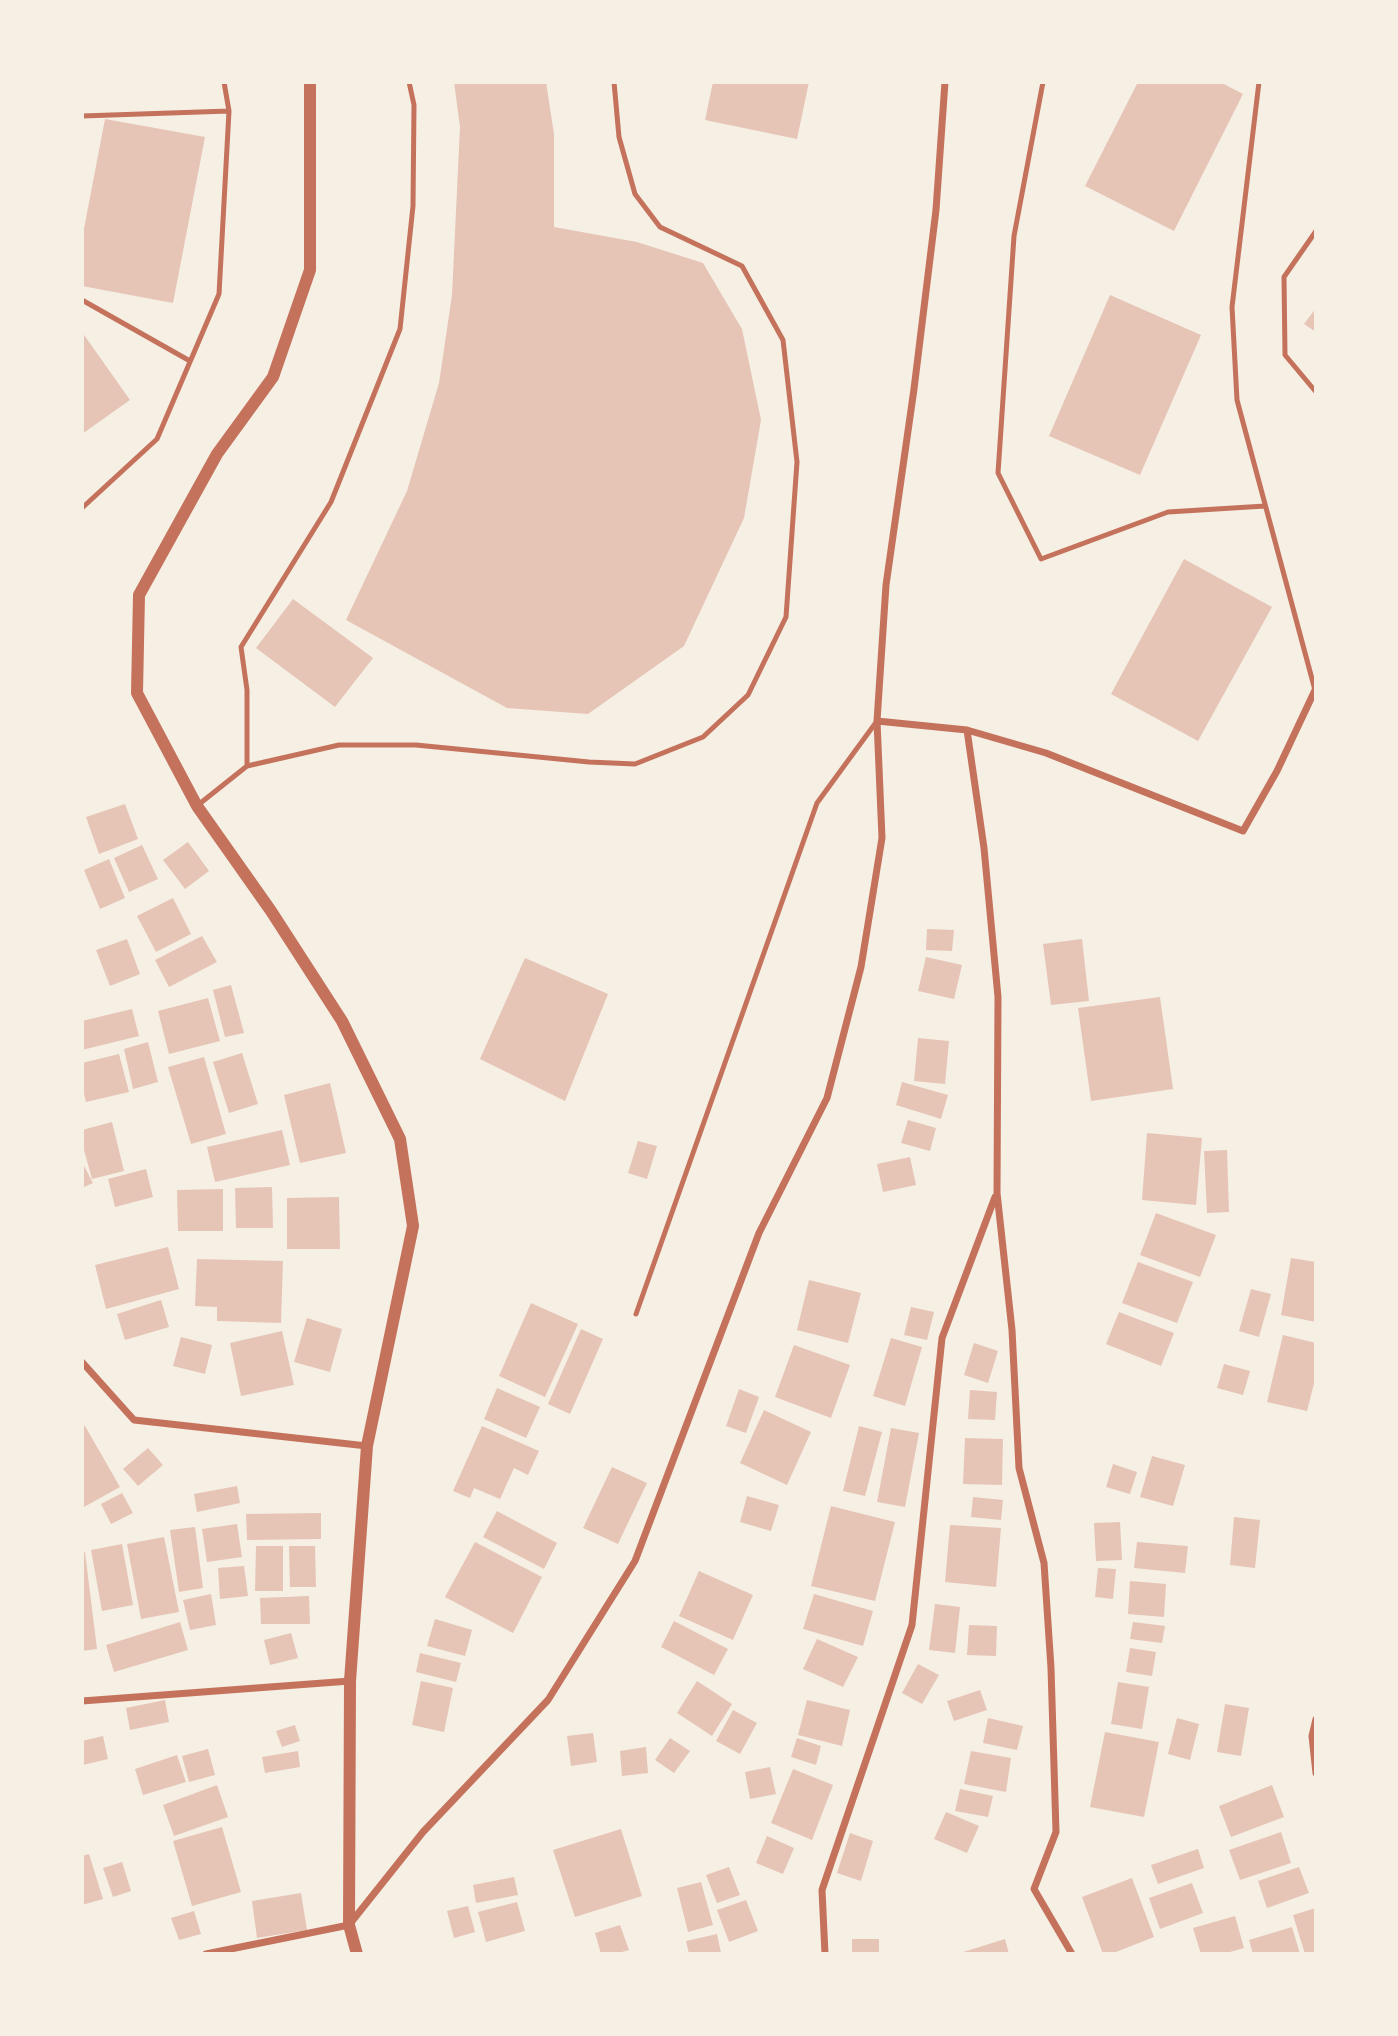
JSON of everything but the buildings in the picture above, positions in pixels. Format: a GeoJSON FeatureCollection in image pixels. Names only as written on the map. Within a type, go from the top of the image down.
{"type":"FeatureCollection","features":[{"type":"Feature","properties":{"kind":"street"},"geometry":{"type":"LineString","coordinates":[[310,82],[310,270],[274,377],[217,454],[139,595],[137,693],[197,806],[271,911],[342,1021],[400,1139],[414,1226],[367,1446],[350,1681],[349,1925],[357,1954]]}},
{"type":"Feature","properties":{"kind":"street"},"geometry":{"type":"LineString","coordinates":[[206,1954],[349,1925],[423,1832],[548,1700],[635,1561],[759,1233],[827,1098],[861,967],[882,838],[877,721],[886,585],[936,210],[945,82]]}},
{"type":"Feature","properties":{"kind":"street"},"geometry":{"type":"LineString","coordinates":[[877,721],[967,730],[1046,753],[1243,831],[1277,771],[1315,689]]}},
{"type":"Feature","properties":{"kind":"street"},"geometry":{"type":"LineString","coordinates":[[967,730],[984,848],[998,997],[997,1193],[1012,1330],[1019,1468],[1044,1563],[1051,1668],[1055,1832],[1034,1889],[1072,1954]]}},
{"type":"Feature","properties":{"kind":"street"},"geometry":{"type":"LineString","coordinates":[[825,1954],[822,1891],[912,1626],[942,1338],[997,1193]]}},
{"type":"Feature","properties":{"kind":"street"},"geometry":{"type":"LineString","coordinates":[[82,1362],[134,1420],[367,1446]]}},
{"type":"Feature","properties":{"kind":"street"},"geometry":{"type":"LineString","coordinates":[[82,1701],[350,1681]]}},
{"type":"Feature","properties":{"kind":"street"},"geometry":{"type":"LineString","coordinates":[[1316,1719],[1312,1736],[1316,1773]]}},
{"type":"Feature","properties":{"kind":"lane"},"geometry":{"type":"LineString","coordinates":[[82,508],[157,439],[219,293],[229,111],[224,82]]}},
{"type":"Feature","properties":{"kind":"lane"},"geometry":{"type":"LineString","coordinates":[[247,766],[247,690],[241,647],[331,502],[400,329],[413,206],[414,105],[409,82]]}},
{"type":"Feature","properties":{"kind":"lane"},"geometry":{"type":"LineString","coordinates":[[197,806],[247,766],[340,745],[416,745],[635,764],[703,737],[748,695],[786,617],[797,462],[783,340],[743,266],[660,227],[635,194],[619,137],[614,82]]}},
{"type":"Feature","properties":{"kind":"lane"},"geometry":{"type":"LineString","coordinates":[[1043,82],[1014,236],[998,473],[1041,559],[1168,512],[1265,506]]}},
{"type":"Feature","properties":{"kind":"lane"},"geometry":{"type":"LineString","coordinates":[[1259,82],[1231,307],[1237,400],[1315,689]]}},
{"type":"Feature","properties":{"kind":"lane"},"geometry":{"type":"LineString","coordinates":[[82,116],[229,111]]}},
{"type":"Feature","properties":{"kind":"lane"},"geometry":{"type":"LineString","coordinates":[[1316,231],[1284,277],[1284,355],[1316,392]]}},
{"type":"Feature","properties":{"kind":"lane"},"geometry":{"type":"LineString","coordinates":[[82,300],[190,361]]}},
{"type":"Feature","properties":{"kind":"lane"},"geometry":{"type":"LineString","coordinates":[[636,1314],[817,803],[877,721]]}}]}
